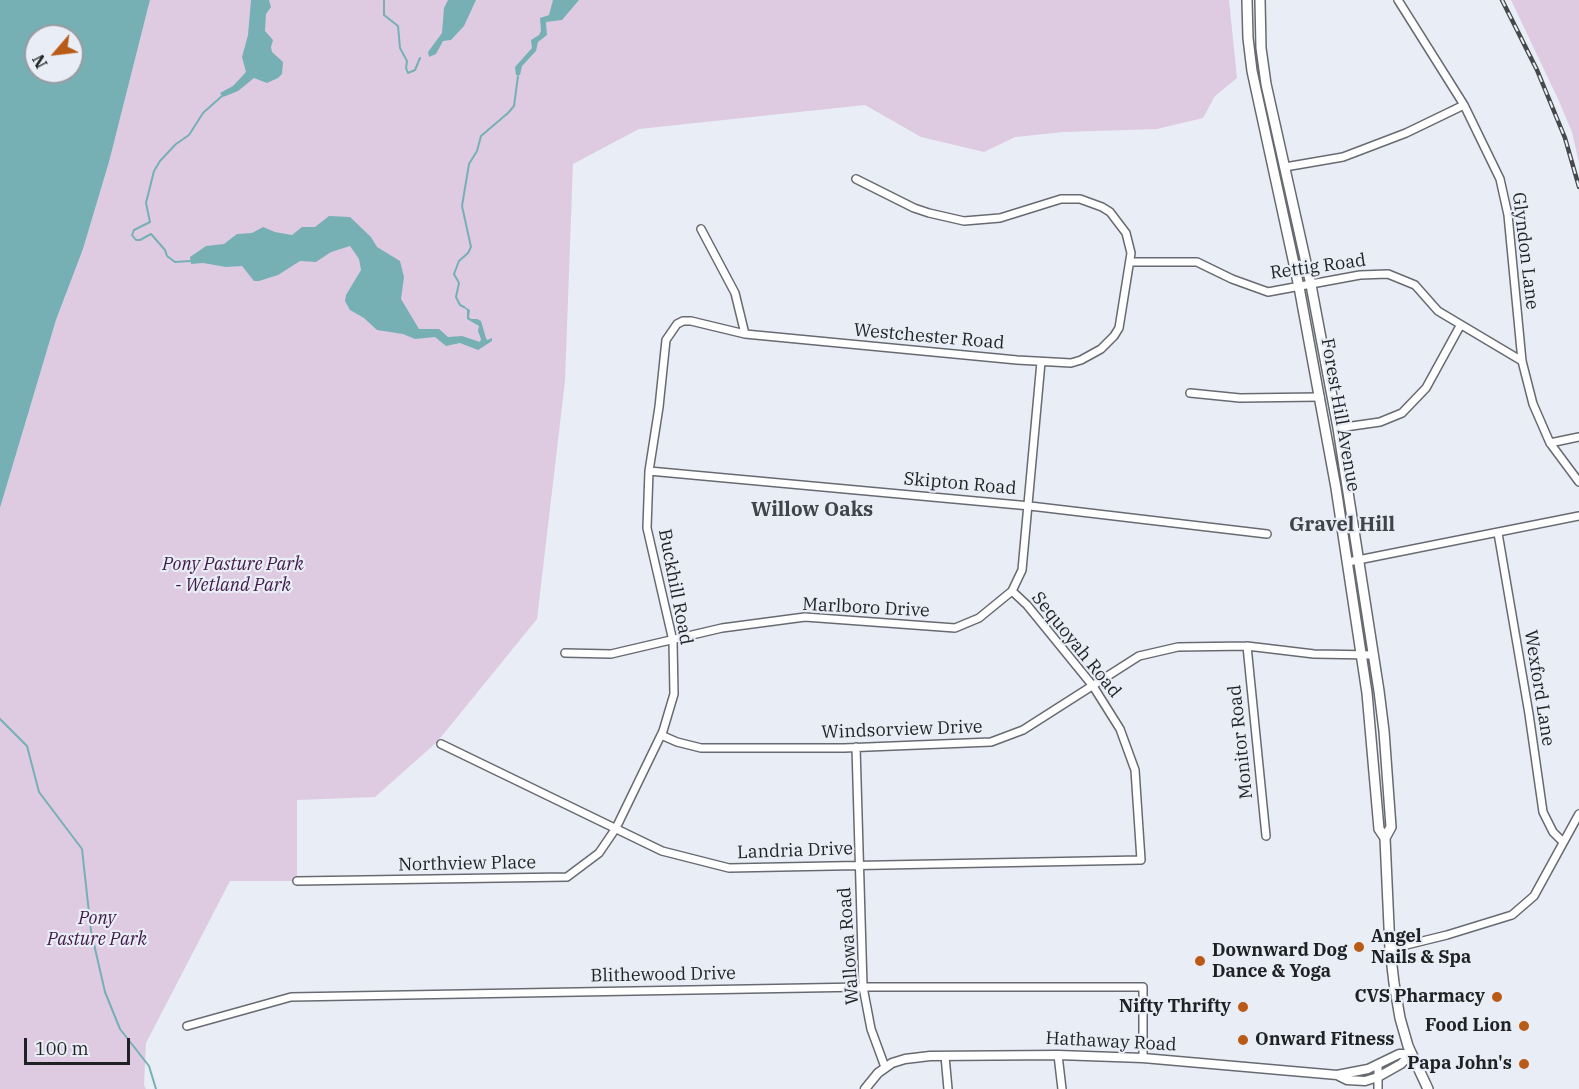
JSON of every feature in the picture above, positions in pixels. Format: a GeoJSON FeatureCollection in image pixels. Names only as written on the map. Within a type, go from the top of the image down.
{"type":"FeatureCollection","features":[{"type":"Feature","properties":{"kind":"main road","name":"Forest Hill Avenue"},"geometry":{"type":"LineString","coordinates":[[1247,0],[1248,38],[1254,86],[1299,287],[1320,397],[1362,655],[1371,721],[1379,829],[1385,838],[1390,950],[1398,1008],[1412,1054],[1428,1089]]}},
{"type":"Feature","properties":{"kind":"main road","name":"Forest Hill Avenue"},"geometry":{"type":"LineString","coordinates":[[1260,0],[1264,66],[1311,285],[1360,560],[1388,775],[1391,827],[1385,838]]}},
{"type":"Feature","properties":{"kind":"street","name":"Glyndon Lane"},"geometry":{"type":"LineString","coordinates":[[1398,0],[1464,105],[1500,179],[1508,215],[1522,361],[1533,404],[1550,443],[1579,482]]}},
{"type":"Feature","properties":{"kind":"street"},"geometry":{"type":"LineString","coordinates":[[1285,167],[1343,158],[1406,133],[1464,105]]}},
{"type":"Feature","properties":{"kind":"street"},"geometry":{"type":"LineString","coordinates":[[856,179],[922,211],[964,221],[1000,218],[1062,199],[1089,202],[1110,212],[1118,221],[1129,242],[1131,262]]}},
{"type":"Feature","properties":{"kind":"street"},"geometry":{"type":"LineString","coordinates":[[700,229],[735,293],[745,334]]}},
{"type":"Feature","properties":{"kind":"street","name":"Rettig Road"},"geometry":{"type":"LineString","coordinates":[[1131,262],[1197,262],[1232,279],[1268,291],[1360,275],[1388,274],[1415,285],[1438,311],[1522,361]]}},
{"type":"Feature","properties":{"kind":"street","name":"Westchester Road"},"geometry":{"type":"LineString","coordinates":[[666,339],[673,327],[683,321],[691,321],[745,334],[1071,363],[1101,349],[1119,328],[1131,262]]}},
{"type":"Feature","properties":{"kind":"street"},"geometry":{"type":"LineString","coordinates":[[1338,428],[1380,422],[1402,412],[1426,388],[1460,326]]}},
{"type":"Feature","properties":{"kind":"street","name":"Buckhill Road"},"geometry":{"type":"LineString","coordinates":[[616,828],[661,735],[674,694],[672,641],[647,528],[649,471],[666,339]]}},
{"type":"Feature","properties":{"kind":"street"},"geometry":{"type":"LineString","coordinates":[[1012,591],[1023,570],[1041,362]]}},
{"type":"Feature","properties":{"kind":"street"},"geometry":{"type":"LineString","coordinates":[[1190,393],[1240,398],[1320,397]]}},
{"type":"Feature","properties":{"kind":"street"},"geometry":{"type":"LineString","coordinates":[[1550,443],[1579,437]]}},
{"type":"Feature","properties":{"kind":"street","name":"Skipton Road"},"geometry":{"type":"LineString","coordinates":[[649,471],[1030,506],[1267,534]]}},
{"type":"Feature","properties":{"kind":"street"},"geometry":{"type":"LineString","coordinates":[[1348,562],[1579,516]]}},
{"type":"Feature","properties":{"kind":"street","name":"Wexford Lane"},"geometry":{"type":"LineString","coordinates":[[1498,533],[1543,812],[1553,832],[1563,842]]}},
{"type":"Feature","properties":{"kind":"street","name":"Marlboro Drive"},"geometry":{"type":"LineString","coordinates":[[565,653],[611,654],[722,628],[804,617],[955,628],[979,618],[1012,591]]}},
{"type":"Feature","properties":{"kind":"street","name":"Sequoyah Road"},"geometry":{"type":"LineString","coordinates":[[1012,591],[1027,605],[1093,686],[1120,729],[1135,770],[1141,860]]}},
{"type":"Feature","properties":{"kind":"street","name":"Windsorview Drive"},"geometry":{"type":"LineString","coordinates":[[661,735],[701,748],[856,747],[992,742],[1023,730],[1139,656],[1178,647],[1247,646],[1314,654],[1374,655]]}},
{"type":"Feature","properties":{"kind":"street","name":"Monitor Road"},"geometry":{"type":"LineString","coordinates":[[1247,646],[1266,836]]}},
{"type":"Feature","properties":{"kind":"street","name":"Landria Drive"},"geometry":{"type":"LineString","coordinates":[[441,744],[662,851],[729,868],[1141,860]]}},
{"type":"Feature","properties":{"kind":"street","name":"Wallowa Road"},"geometry":{"type":"LineString","coordinates":[[856,747],[863,987],[871,1029],[885,1067]]}},
{"type":"Feature","properties":{"kind":"street"},"geometry":{"type":"LineString","coordinates":[[1390,950],[1512,915],[1534,896],[1579,814]]}},
{"type":"Feature","properties":{"kind":"street","name":"Northview Place"},"geometry":{"type":"LineString","coordinates":[[297,881],[567,877],[599,853],[616,828]]}},
{"type":"Feature","properties":{"kind":"street","name":"Blithewood Drive"},"geometry":{"type":"LineString","coordinates":[[187,1026],[291,997],[863,987],[1143,987],[1143,1058]]}},
{"type":"Feature","properties":{"kind":"street","name":"Hathaway Road"},"geometry":{"type":"LineString","coordinates":[[885,1067],[905,1059],[945,1056],[1058,1055],[1143,1058],[1337,1075],[1363,1071],[1399,1054],[1412,1054]]}},
{"type":"Feature","properties":{"kind":"street","name":"Hathaway Road"},"geometry":{"type":"LineString","coordinates":[[1337,1075],[1347,1080],[1362,1081],[1378,1077],[1403,1063],[1412,1054]]}},
{"type":"Feature","properties":{"kind":"street"},"geometry":{"type":"LineString","coordinates":[[1058,1055],[1062,1089]]}},
{"type":"Feature","properties":{"kind":"street"},"geometry":{"type":"LineString","coordinates":[[945,1056],[948,1089]]}},
{"type":"Feature","properties":{"kind":"street"},"geometry":{"type":"LineString","coordinates":[[1378,1065],[1378,1089]]}},
{"type":"Feature","properties":{"kind":"street"},"geometry":{"type":"LineString","coordinates":[[865,1089],[885,1067]]}},
{"type":"Feature","properties":{"kind":"green space"},"geometry":{"type":"Polygon","coordinates":[[[150,0],[1229,0],[1237,78],[1215,96],[1203,118],[1157,129],[1064,132],[1015,137],[984,152],[921,137],[865,105],[639,129],[573,164],[565,381],[537,619],[437,742],[375,797],[297,800],[297,881],[230,881],[146,1043],[144,1085],[146,1089],[0,1089],[0,508],[56,320],[83,249],[109,162],[150,0]]]}},
{"type":"Feature","properties":{"kind":"green space"},"geometry":{"type":"Polygon","coordinates":[[[1511,0],[1579,0],[1579,163],[1572,132],[1511,0]]]}},
{"type":"Feature","properties":{"kind":"water"},"geometry":{"type":"Polygon","coordinates":[[[0,0],[150,0],[109,162],[83,249],[56,320],[0,508],[0,0]]]}},
{"type":"Feature","properties":{"kind":"water"},"geometry":{"type":"Polygon","coordinates":[[[251,0],[269,0],[271,7],[266,14],[265,31],[273,40],[272,52],[283,62],[282,74],[267,83],[254,78],[238,91],[223,97],[220,93],[233,86],[246,72],[242,57],[248,35],[251,0]]]}},
{"type":"Feature","properties":{"kind":"water"},"geometry":{"type":"Polygon","coordinates":[[[448,0],[476,0],[464,26],[451,40],[443,41],[436,54],[429,57],[428,52],[442,33],[444,8],[448,0]]]}},
{"type":"Feature","properties":{"kind":"water"},"geometry":{"type":"Polygon","coordinates":[[[553,0],[579,0],[562,20],[546,22],[547,35],[538,42],[536,51],[522,66],[520,75],[516,75],[515,67],[532,48],[531,40],[541,31],[540,18],[549,15],[553,0]]]}},
{"type":"Feature","properties":{"kind":"water"},"geometry":{"type":"Polygon","coordinates":[[[329,216],[350,217],[371,237],[377,247],[400,261],[404,277],[401,299],[419,329],[439,329],[448,337],[462,336],[480,342],[479,326],[467,319],[465,307],[470,310],[471,319],[481,321],[487,340],[492,338],[492,341],[478,350],[460,343],[446,346],[435,337],[415,339],[403,334],[377,330],[364,318],[350,310],[345,301],[346,295],[361,270],[359,259],[350,246],[331,252],[316,262],[300,261],[278,275],[259,281],[254,281],[242,266],[191,264],[190,257],[206,246],[224,244],[237,234],[252,233],[263,227],[292,235],[302,227],[315,227],[329,216]]]}},
{"type":"Feature","properties":{"kind":"waterway"},"geometry":{"type":"LineString","coordinates":[[384,0],[384,15],[398,26],[400,48],[407,61],[408,73],[415,70],[420,58]]}},
{"type":"Feature","properties":{"kind":"waterway"},"geometry":{"type":"LineString","coordinates":[[464,307],[460,305],[456,297],[459,283],[454,274],[459,261],[471,247],[462,206],[469,164],[477,151],[481,136],[514,106],[518,76]]}},
{"type":"Feature","properties":{"kind":"waterway"},"geometry":{"type":"LineString","coordinates":[[190,261],[175,262],[167,256],[165,250],[151,234],[140,240],[136,240],[132,235],[134,230],[150,222],[146,203],[154,171],[160,161],[176,144],[189,135],[203,113],[222,96]]}},
{"type":"Feature","properties":{"kind":"waterway"},"geometry":{"type":"LineString","coordinates":[[0,719],[27,746],[39,792],[82,849],[91,931],[105,992],[120,1029],[149,1066],[156,1089]]}},
{"type":"Feature","properties":{"kind":"railway"},"geometry":{"type":"LineString","coordinates":[[1502,0],[1537,70],[1565,138],[1579,187]]}},
{"type":"Feature","properties":{"kind":"place","name":"Angel Nails & Spa"},"geometry":{"type":"Point","coordinates":[1359,947]}},
{"type":"Feature","properties":{"kind":"place","name":"Downward Dog Dance & Yoga"},"geometry":{"type":"Point","coordinates":[1200,961]}},
{"type":"Feature","properties":{"kind":"place","name":"CVS Pharmacy"},"geometry":{"type":"Point","coordinates":[1497,997]}},
{"type":"Feature","properties":{"kind":"place","name":"Nifty Thrifty"},"geometry":{"type":"Point","coordinates":[1243,1007]}},
{"type":"Feature","properties":{"kind":"place","name":"Food Lion"},"geometry":{"type":"Point","coordinates":[1524,1026]}},
{"type":"Feature","properties":{"kind":"place","name":"Onward Fitness"},"geometry":{"type":"Point","coordinates":[1243,1040]}},
{"type":"Feature","properties":{"kind":"place","name":"Papa John's"},"geometry":{"type":"Point","coordinates":[1524,1064]}},
{"type":"Feature","properties":{"kind":"district","name":"Willow Oaks"},"geometry":{"type":"Point","coordinates":[812,510]}},
{"type":"Feature","properties":{"kind":"district","name":"Gravel Hill"},"geometry":{"type":"Point","coordinates":[1342,525]}},
{"type":"Feature","properties":{"kind":"park label","name":"Pony Pasture Park - Wetland Park"},"geometry":{"type":"Point","coordinates":[233,575]}},
{"type":"Feature","properties":{"kind":"park label","name":"Pony Pasture Park"},"geometry":{"type":"Point","coordinates":[97,929]}}]}
